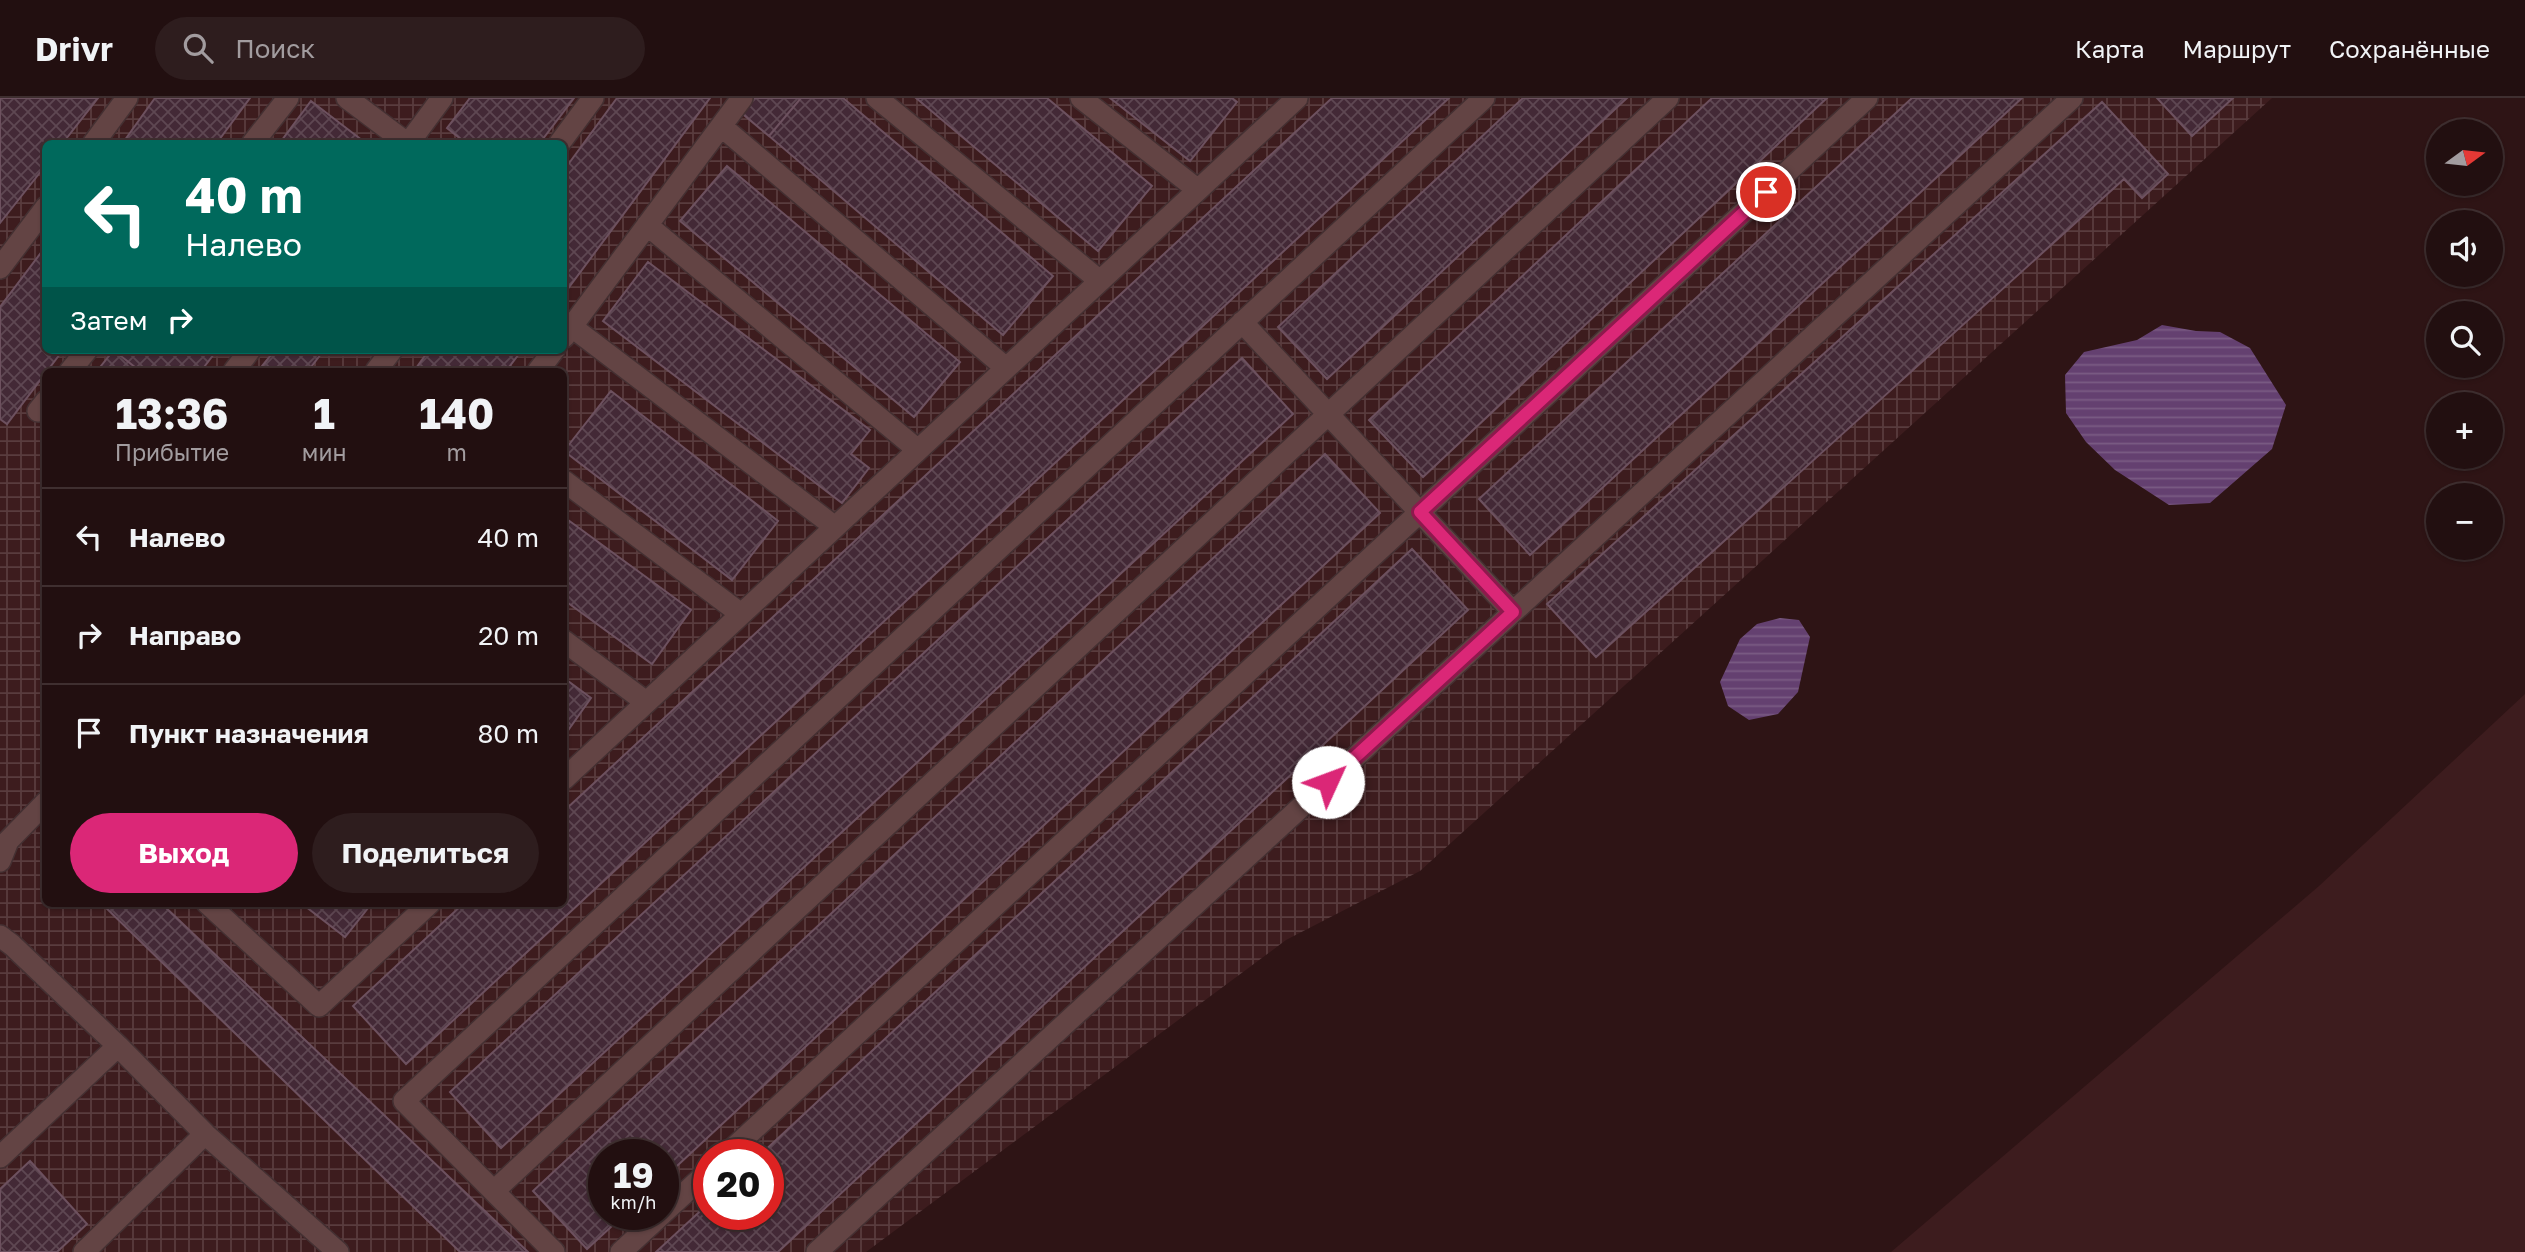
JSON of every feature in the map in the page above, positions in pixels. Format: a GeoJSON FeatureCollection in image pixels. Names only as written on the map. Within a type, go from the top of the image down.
{"type":"FeatureCollection","features":[{"type":"Feature","properties":{"kind":"lane"},"geometry":{"type":"LineString","coordinates":[[96,140],[127,98]]}},
{"type":"Feature","properties":{"kind":"lane"},"geometry":{"type":"LineString","coordinates":[[255,140],[288,98]]}},
{"type":"Feature","properties":{"kind":"lane"},"geometry":{"type":"LineString","coordinates":[[347,98],[403,140]]}},
{"type":"Feature","properties":{"kind":"lane"},"geometry":{"type":"LineString","coordinates":[[411,140],[442,98]]}},
{"type":"Feature","properties":{"kind":"lane"},"geometry":{"type":"LineString","coordinates":[[562,140],[593,98]]}},
{"type":"Feature","properties":{"kind":"lane"},"geometry":{"type":"LineString","coordinates":[[742,98],[568,332],[835,527]]}},
{"type":"Feature","properties":{"kind":"lane"},"geometry":{"type":"LineString","coordinates":[[877,98],[1100,281]]}},
{"type":"Feature","properties":{"kind":"lane"},"geometry":{"type":"LineString","coordinates":[[1081,98],[1198,190]]}},
{"type":"Feature","properties":{"kind":"lane"},"geometry":{"type":"LineString","coordinates":[[554,1252],[404,1101],[1484,98]]}},
{"type":"Feature","properties":{"kind":"lane"},"geometry":{"type":"LineString","coordinates":[[494,1191],[1668,98]]}},
{"type":"Feature","properties":{"kind":"lane"},"geometry":{"type":"LineString","coordinates":[[743,1139],[1867,98]]}},
{"type":"Feature","properties":{"kind":"lane"},"geometry":{"type":"LineString","coordinates":[[817,1252],[2072,98]]}},
{"type":"Feature","properties":{"kind":"lane"},"geometry":{"type":"LineString","coordinates":[[567,776],[1293,99]]}},
{"type":"Feature","properties":{"kind":"lane"},"geometry":{"type":"LineString","coordinates":[[721,126],[1006,368]]}},
{"type":"Feature","properties":{"kind":"lane"},"geometry":{"type":"LineString","coordinates":[[0,268],[42,212]]}},
{"type":"Feature","properties":{"kind":"lane"},"geometry":{"type":"LineString","coordinates":[[647,225],[918,450]]}},
{"type":"Feature","properties":{"kind":"lane"},"geometry":{"type":"LineString","coordinates":[[1242,323],[1513,612]]}},
{"type":"Feature","properties":{"kind":"lane"},"geometry":{"type":"LineString","coordinates":[[72,368],[84,354]]}},
{"type":"Feature","properties":{"kind":"lane"},"geometry":{"type":"LineString","coordinates":[[236,368],[247,354]]}},
{"type":"Feature","properties":{"kind":"lane"},"geometry":{"type":"LineString","coordinates":[[378,368],[389,354]]}},
{"type":"Feature","properties":{"kind":"lane"},"geometry":{"type":"LineString","coordinates":[[540,368],[551,354]]}},
{"type":"Feature","properties":{"kind":"lane"},"geometry":{"type":"LineString","coordinates":[[567,483],[741,614]]}},
{"type":"Feature","properties":{"kind":"lane"},"geometry":{"type":"LineString","coordinates":[[567,643],[646,702]]}},
{"type":"Feature","properties":{"kind":"lane"},"geometry":{"type":"LineString","coordinates":[[0,861],[8,841],[42,806]]}},
{"type":"Feature","properties":{"kind":"lane"},"geometry":{"type":"LineString","coordinates":[[211,907],[319,1006],[426,907]]}},
{"type":"Feature","properties":{"kind":"lane"},"geometry":{"type":"LineString","coordinates":[[0,936],[118,1045],[205,1135],[338,1252]]}},
{"type":"Feature","properties":{"kind":"lane"},"geometry":{"type":"LineString","coordinates":[[0,1157],[118,1045]]}},
{"type":"Feature","properties":{"kind":"lane"},"geometry":{"type":"LineString","coordinates":[[84,1252],[205,1135]]}},
{"type":"Feature","properties":{"kind":"lane"},"geometry":{"type":"LineString","coordinates":[[679,1198],[693,1186]]}},
{"type":"Feature","properties":{"kind":"lane"},"geometry":{"type":"LineString","coordinates":[[621,1252],[645,1230]]}},
{"type":"Feature","properties":{"kind":"shaded area"},"geometry":{"type":"Polygon","coordinates":[[[0,98],[2272,98],[1420,871],[1286,940],[866,1252],[0,1252],[0,98]]]}},
{"type":"Feature","properties":{"kind":"shaded area"},"geometry":{"type":"Polygon","coordinates":[[[2162,325],[2220,332],[2250,348],[2286,405],[2272,449],[2210,503],[2169,505],[2115,470],[2086,442],[2066,413],[2065,375],[2084,352],[2137,340],[2162,325]]]}},
{"type":"Feature","properties":{"kind":"shaded area"},"geometry":{"type":"Polygon","coordinates":[[[1780,618],[1799,620],[1810,637],[1798,692],[1778,714],[1749,720],[1728,706],[1720,682],[1740,639],[1757,624],[1780,618]]]}},
{"type":"Feature","properties":{"kind":"shaded area"},"geometry":{"type":"Polygon","coordinates":[[[2525,694],[2525,1252],[1891,1252],[2319,886],[2525,694]]]}},
{"type":"Feature","properties":{"kind":"building"},"geometry":{"type":"Polygon","coordinates":[[[0,98],[98,98],[65,140],[42,140],[42,170],[0,223],[0,98]]]}},
{"type":"Feature","properties":{"kind":"building"},"geometry":{"type":"Polygon","coordinates":[[[155,98],[250,98],[219,140],[125,140],[155,98]]]}},
{"type":"Feature","properties":{"kind":"building"},"geometry":{"type":"Polygon","coordinates":[[[470,98],[574,98],[542,140],[462,140],[447,128],[470,98]]]}},
{"type":"Feature","properties":{"kind":"building"},"geometry":{"type":"Polygon","coordinates":[[[617,98],[710,98],[567,290],[567,166],[617,98]]]}},
{"type":"Feature","properties":{"kind":"building"},"geometry":{"type":"Polygon","coordinates":[[[751,98],[801,98],[769,136],[739,111],[751,98]]]}},
{"type":"Feature","properties":{"kind":"building"},"geometry":{"type":"Polygon","coordinates":[[[801,98],[843,98],[1053,276],[1003,335],[769,136],[801,98]]]}},
{"type":"Feature","properties":{"kind":"building"},"geometry":{"type":"Polygon","coordinates":[[[916,98],[1047,98],[1152,186],[1098,251],[916,98]]]}},
{"type":"Feature","properties":{"kind":"building"},"geometry":{"type":"Polygon","coordinates":[[[1110,98],[1232,98],[1237,102],[1190,161],[1110,98]]]}},
{"type":"Feature","properties":{"kind":"building"},"geometry":{"type":"Polygon","coordinates":[[[1332,98],[1449,98],[406,1064],[353,1006],[460,907],[567,907],[567,808],[1332,98]]]}},
{"type":"Feature","properties":{"kind":"building"},"geometry":{"type":"Polygon","coordinates":[[[1523,98],[1627,98],[1327,379],[1278,327],[1523,98]]]}},
{"type":"Feature","properties":{"kind":"building"},"geometry":{"type":"Polygon","coordinates":[[[1712,98],[1827,98],[1423,477],[1369,420],[1712,98]]]}},
{"type":"Feature","properties":{"kind":"building"},"geometry":{"type":"Polygon","coordinates":[[[1912,98],[2022,98],[1530,555],[1479,499],[1912,98]]]}},
{"type":"Feature","properties":{"kind":"building"},"geometry":{"type":"Polygon","coordinates":[[[2157,98],[2233,98],[2192,136],[2157,98]]]}},
{"type":"Feature","properties":{"kind":"building"},"geometry":{"type":"Polygon","coordinates":[[[311,101],[362,140],[282,140],[311,101]]]}},
{"type":"Feature","properties":{"kind":"building"},"geometry":{"type":"Polygon","coordinates":[[[2102,102],[2168,174],[2142,198],[2124,179],[1596,657],[1547,604],[2102,102]]]}},
{"type":"Feature","properties":{"kind":"building"},"geometry":{"type":"Polygon","coordinates":[[[727,166],[960,362],[914,417],[680,221],[727,166]]]}},
{"type":"Feature","properties":{"kind":"building"},"geometry":{"type":"Polygon","coordinates":[[[42,251],[42,354],[60,354],[49,368],[42,368],[42,378],[7,424],[0,419],[0,307],[42,251]]]}},
{"type":"Feature","properties":{"kind":"building"},"geometry":{"type":"Polygon","coordinates":[[[648,262],[870,430],[851,454],[869,468],[842,503],[603,321],[648,262]]]}},
{"type":"Feature","properties":{"kind":"building"},"geometry":{"type":"Polygon","coordinates":[[[111,354],[118,354],[136,368],[99,368],[111,354]]]}},
{"type":"Feature","properties":{"kind":"building"},"geometry":{"type":"Polygon","coordinates":[[[118,354],[214,354],[203,368],[136,368],[118,354]]]}},
{"type":"Feature","properties":{"kind":"building"},"geometry":{"type":"Polygon","coordinates":[[[272,354],[321,354],[310,368],[260,368],[272,354]]]}},
{"type":"Feature","properties":{"kind":"building"},"geometry":{"type":"Polygon","coordinates":[[[426,354],[519,354],[508,368],[416,368],[426,354]]]}},
{"type":"Feature","properties":{"kind":"building"},"geometry":{"type":"Polygon","coordinates":[[[1242,358],[1293,414],[501,1148],[450,1092],[1242,358]]]}},
{"type":"Feature","properties":{"kind":"building"},"geometry":{"type":"Polygon","coordinates":[[[611,391],[778,521],[732,580],[567,453],[567,447],[611,391]]]}},
{"type":"Feature","properties":{"kind":"building"},"geometry":{"type":"Polygon","coordinates":[[[1325,454],[1380,513],[706,1139],[693,1139],[693,1151],[679,1164],[679,1139],[589,1139],[1325,454]]]}},
{"type":"Feature","properties":{"kind":"building"},"geometry":{"type":"Polygon","coordinates":[[[567,519],[691,610],[652,664],[567,602],[567,519]]]}},
{"type":"Feature","properties":{"kind":"building"},"geometry":{"type":"Polygon","coordinates":[[[1412,549],[1468,610],[778,1252],[656,1252],[693,1218],[693,1230],[784,1230],[784,1139],[777,1139],[1412,549]]]}},
{"type":"Feature","properties":{"kind":"building"},"geometry":{"type":"Polygon","coordinates":[[[567,680],[591,698],[567,732],[567,680]]]}},
{"type":"Feature","properties":{"kind":"building"},"geometry":{"type":"Polygon","coordinates":[[[105,907],[165,907],[528,1252],[460,1252],[105,907]]]}},
{"type":"Feature","properties":{"kind":"building"},"geometry":{"type":"Polygon","coordinates":[[[306,907],[369,907],[345,937],[306,907]]]}},
{"type":"Feature","properties":{"kind":"building"},"geometry":{"type":"Polygon","coordinates":[[[588,1140],[588,1230],[608,1230],[587,1249],[533,1191],[588,1140]]]}},
{"type":"Feature","properties":{"kind":"building"},"geometry":{"type":"Polygon","coordinates":[[[30,1161],[87,1224],[57,1252],[0,1252],[0,1189],[30,1161]]]}},
{"type":"Feature","properties":{"kind":"route"},"geometry":{"type":"LineString","coordinates":[[1328,782],[1513,612],[1420,512],[1766,192]]}}]}
